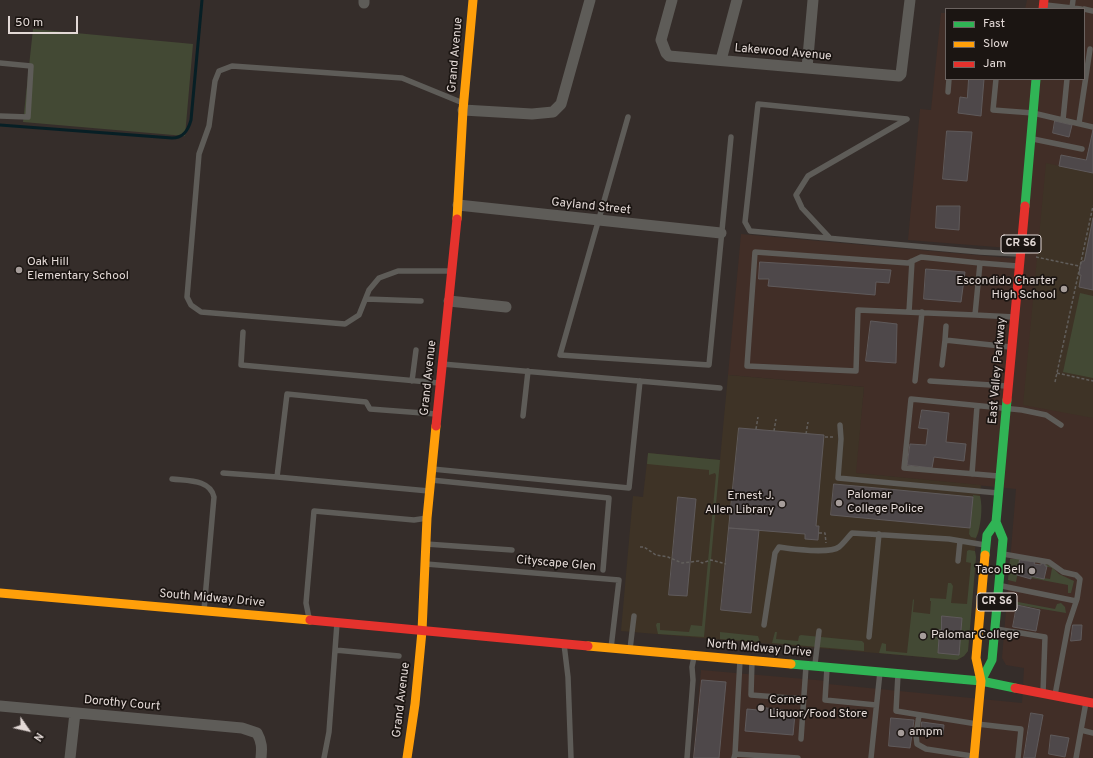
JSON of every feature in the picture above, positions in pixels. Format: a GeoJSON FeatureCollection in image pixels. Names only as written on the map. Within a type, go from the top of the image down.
{"type":"FeatureCollection","features":[{"type":"Feature","properties":{"kind":"main road","name":"Grand Avenue"},"geometry":{"type":"LineString","coordinates":[[407,758],[415,704],[422,631],[424,564],[430,480],[458,205],[463,107],[473,0]]}},
{"type":"Feature","properties":{"kind":"main road","name":"East Valley Parkway"},"geometry":{"type":"LineString","coordinates":[[981,681],[992,660],[1002,554],[1003,539],[996,522],[998,493],[1036,80]]}},
{"type":"Feature","properties":{"kind":"main road","name":"East Valley Parkway"},"geometry":{"type":"LineString","coordinates":[[974,757],[981,681],[976,658],[986,545],[987,535],[996,522]]}},
{"type":"Feature","properties":{"kind":"main road","name":"South Midway Drive"},"geometry":{"type":"LineString","coordinates":[[0,593],[422,631]]}},
{"type":"Feature","properties":{"kind":"main road","name":"North Midway Drive"},"geometry":{"type":"LineString","coordinates":[[422,631],[981,681],[1090,702]]}},
{"type":"Feature","properties":{"kind":"street"},"geometry":{"type":"LineString","coordinates":[[463,107],[532,114],[552,112],[561,104],[590,0]]}},
{"type":"Feature","properties":{"kind":"street","name":"Lakewood Avenue"},"geometry":{"type":"LineString","coordinates":[[672,0],[661,40],[666,53],[669,56],[899,76],[901,74],[910,0]]}},
{"type":"Feature","properties":{"kind":"street"},"geometry":{"type":"LineString","coordinates":[[721,60],[737,0]]}},
{"type":"Feature","properties":{"kind":"street"},"geometry":{"type":"LineString","coordinates":[[807,68],[813,0]]}},
{"type":"Feature","properties":{"kind":"street","name":"Gayland Street"},"geometry":{"type":"LineString","coordinates":[[458,205],[721,233]]}},
{"type":"Feature","properties":{"kind":"street"},"geometry":{"type":"LineString","coordinates":[[449,301],[506,306]]}},
{"type":"Feature","properties":{"kind":"street","name":"Dorothy Court"},"geometry":{"type":"LineString","coordinates":[[0,706],[242,728],[257,733],[261,740],[261,758]]}},
{"type":"Feature","properties":{"kind":"street"},"geometry":{"type":"LineString","coordinates":[[70,758],[75,713]]}},
{"type":"Feature","properties":{"kind":"lane"},"geometry":{"type":"LineString","coordinates":[[1043,4],[1072,8],[1073,0]]}},
{"type":"Feature","properties":{"kind":"lane"},"geometry":{"type":"LineString","coordinates":[[1085,79],[1089,49]]}},
{"type":"Feature","properties":{"kind":"lane"},"geometry":{"type":"LineString","coordinates":[[0,63],[32,66],[28,117],[0,116]]}},
{"type":"Feature","properties":{"kind":"lane"},"geometry":{"type":"LineString","coordinates":[[451,271],[398,271],[379,278],[369,290],[359,315],[345,324],[201,312],[191,305],[187,298],[199,154],[209,126],[215,81],[219,71],[232,66],[402,78],[463,107]]}},
{"type":"Feature","properties":{"kind":"lane"},"geometry":{"type":"LineString","coordinates":[[948,92],[949,80]]}},
{"type":"Feature","properties":{"kind":"lane"},"geometry":{"type":"LineString","coordinates":[[996,80],[993,110],[1034,113],[1093,126]]}},
{"type":"Feature","properties":{"kind":"lane"},"geometry":{"type":"LineString","coordinates":[[1063,120],[1066,80]]}},
{"type":"Feature","properties":{"kind":"lane"},"geometry":{"type":"LineString","coordinates":[[1079,123],[1085,80]]}},
{"type":"Feature","properties":{"kind":"lane"},"geometry":{"type":"LineString","coordinates":[[829,237],[802,208],[796,194],[808,176],[907,119],[758,104],[745,222],[750,231],[829,237],[980,252],[1020,254]]}},
{"type":"Feature","properties":{"kind":"lane"},"geometry":{"type":"LineString","coordinates":[[628,116],[560,355],[709,365],[731,137]]}},
{"type":"Feature","properties":{"kind":"lane"},"geometry":{"type":"LineString","coordinates":[[1031,138],[1082,149]]}},
{"type":"Feature","properties":{"kind":"lane"},"geometry":{"type":"LineString","coordinates":[[1015,317],[858,310],[856,371],[747,366],[755,252],[908,263],[921,258],[1019,266]]}},
{"type":"Feature","properties":{"kind":"lane"},"geometry":{"type":"LineString","coordinates":[[909,312],[912,261]]}},
{"type":"Feature","properties":{"kind":"lane"},"geometry":{"type":"LineString","coordinates":[[975,315],[980,263]]}},
{"type":"Feature","properties":{"kind":"lane"},"geometry":{"type":"LineString","coordinates":[[366,299],[421,301]]}},
{"type":"Feature","properties":{"kind":"lane"},"geometry":{"type":"LineString","coordinates":[[916,381],[922,312]]}},
{"type":"Feature","properties":{"kind":"lane"},"geometry":{"type":"LineString","coordinates":[[942,365],[946,326]]}},
{"type":"Feature","properties":{"kind":"lane"},"geometry":{"type":"LineString","coordinates":[[243,332],[241,365],[440,383]]}},
{"type":"Feature","properties":{"kind":"lane"},"geometry":{"type":"LineString","coordinates":[[945,340],[1012,347]]}},
{"type":"Feature","properties":{"kind":"lane"},"geometry":{"type":"LineString","coordinates":[[412,381],[416,350]]}},
{"type":"Feature","properties":{"kind":"lane"},"geometry":{"type":"LineString","coordinates":[[442,364],[720,388]]}},
{"type":"Feature","properties":{"kind":"lane"},"geometry":{"type":"LineString","coordinates":[[523,416],[528,371]]}},
{"type":"Feature","properties":{"kind":"lane"},"geometry":{"type":"LineString","coordinates":[[432,469],[629,488],[640,381]]}},
{"type":"Feature","properties":{"kind":"lane"},"geometry":{"type":"LineString","coordinates":[[930,381],[1008,386]]}},
{"type":"Feature","properties":{"kind":"lane"},"geometry":{"type":"LineString","coordinates":[[277,477],[287,394],[366,402],[370,409],[437,414]]}},
{"type":"Feature","properties":{"kind":"lane"},"geometry":{"type":"LineString","coordinates":[[1000,476],[904,468],[911,400],[1006,409],[1046,415],[1062,425]]}},
{"type":"Feature","properties":{"kind":"lane"},"geometry":{"type":"LineString","coordinates":[[972,474],[977,406]]}},
{"type":"Feature","properties":{"kind":"lane"},"geometry":{"type":"LineString","coordinates":[[840,425],[841,440],[838,478],[998,493]]}},
{"type":"Feature","properties":{"kind":"lane"},"geometry":{"type":"LineString","coordinates":[[223,473],[430,492]]}},
{"type":"Feature","properties":{"kind":"lane"},"geometry":{"type":"LineString","coordinates":[[172,479],[202,482],[213,492],[214,497],[204,611]]}},
{"type":"Feature","properties":{"kind":"lane"},"geometry":{"type":"LineString","coordinates":[[430,480],[609,498],[603,570]]}},
{"type":"Feature","properties":{"kind":"lane"},"geometry":{"type":"LineString","coordinates":[[309,620],[306,604],[314,511],[414,520],[427,518]]}},
{"type":"Feature","properties":{"kind":"lane"},"geometry":{"type":"LineString","coordinates":[[764,625],[775,553],[779,548],[826,551],[838,548],[852,533],[949,539],[986,545]]}},
{"type":"Feature","properties":{"kind":"lane"},"geometry":{"type":"LineString","coordinates":[[869,637],[879,534]]}},
{"type":"Feature","properties":{"kind":"lane"},"geometry":{"type":"LineString","coordinates":[[958,561],[960,541]]}},
{"type":"Feature","properties":{"kind":"lane"},"geometry":{"type":"LineString","coordinates":[[426,544],[512,550]]}},
{"type":"Feature","properties":{"kind":"lane"},"geometry":{"type":"LineString","coordinates":[[1002,554],[1049,562],[1058,570],[1076,575],[1080,579],[1076,601],[1068,626],[1055,695]]}},
{"type":"Feature","properties":{"kind":"lane","name":"Cityscape Glen"},"geometry":{"type":"LineString","coordinates":[[424,564],[619,580],[611,648]]}},
{"type":"Feature","properties":{"kind":"lane"},"geometry":{"type":"LineString","coordinates":[[999,586],[1076,601]]}},
{"type":"Feature","properties":{"kind":"lane"},"geometry":{"type":"LineString","coordinates":[[630,649],[634,616]]}},
{"type":"Feature","properties":{"kind":"lane"},"geometry":{"type":"LineString","coordinates":[[324,758],[329,732],[337,623]]}},
{"type":"Feature","properties":{"kind":"lane"},"geometry":{"type":"LineString","coordinates":[[995,629],[1044,637],[1042,693]]}},
{"type":"Feature","properties":{"kind":"lane"},"geometry":{"type":"LineString","coordinates":[[801,739],[804,699],[810,666],[819,631]]}},
{"type":"Feature","properties":{"kind":"lane"},"geometry":{"type":"LineString","coordinates":[[564,644],[568,677],[571,758]]}},
{"type":"Feature","properties":{"kind":"lane"},"geometry":{"type":"LineString","coordinates":[[335,650],[400,656]]}},
{"type":"Feature","properties":{"kind":"lane"},"geometry":{"type":"LineString","coordinates":[[687,758],[693,680],[692,667],[695,655]]}},
{"type":"Feature","properties":{"kind":"lane"},"geometry":{"type":"LineString","coordinates":[[740,659],[734,756],[798,758]]}},
{"type":"Feature","properties":{"kind":"lane"},"geometry":{"type":"LineString","coordinates":[[752,660],[751,695],[804,699]]}},
{"type":"Feature","properties":{"kind":"lane"},"geometry":{"type":"LineString","coordinates":[[827,667],[825,700],[876,705]]}},
{"type":"Feature","properties":{"kind":"lane"},"geometry":{"type":"LineString","coordinates":[[871,758],[880,672]]}},
{"type":"Feature","properties":{"kind":"lane"},"geometry":{"type":"LineString","coordinates":[[898,673],[896,711],[977,724],[1020,729],[1018,758]]}},
{"type":"Feature","properties":{"kind":"lane"},"geometry":{"type":"LineString","coordinates":[[1076,758],[1081,730],[1090,702]]}},
{"type":"Feature","properties":{"kind":"lane"},"geometry":{"type":"LineString","coordinates":[[919,715],[916,735],[917,744],[926,749],[974,757]]}},
{"type":"Feature","properties":{"kind":"lane"},"geometry":{"type":"LineString","coordinates":[[1081,730],[1093,733]]}},
{"type":"Feature","properties":{"kind":"path"},"geometry":{"type":"LineString","coordinates":[[1055,382],[1093,207]]}},
{"type":"Feature","properties":{"kind":"path"},"geometry":{"type":"LineString","coordinates":[[1036,257],[1080,266]]}},
{"type":"Feature","properties":{"kind":"path"},"geometry":{"type":"LineString","coordinates":[[1057,373],[1093,381]]}},
{"type":"Feature","properties":{"kind":"path"},"geometry":{"type":"LineString","coordinates":[[756,429],[758,417]]}},
{"type":"Feature","properties":{"kind":"path"},"geometry":{"type":"LineString","coordinates":[[774,431],[776,419]]}},
{"type":"Feature","properties":{"kind":"path"},"geometry":{"type":"LineString","coordinates":[[806,434],[808,422]]}},
{"type":"Feature","properties":{"kind":"path"},"geometry":{"type":"LineString","coordinates":[[818,533],[825,533],[826,551]]}},
{"type":"Feature","properties":{"kind":"path"},"geometry":{"type":"LineString","coordinates":[[640,547],[644,547],[656,555],[682,562],[699,561],[702,563],[711,560],[726,564]]}},
{"type":"Feature","properties":{"kind":"shaded area"},"geometry":{"type":"Polygon","coordinates":[[[1027,0],[1093,0],[1093,758],[693,758],[701,670],[828,681],[828,684],[1022,703],[1024,668],[1006,665],[1002,658],[1016,489],[855,473],[864,387],[728,375],[741,234],[1020,259],[1021,249],[908,240],[920,109],[931,110],[941,13],[945,13],[945,80],[1085,80],[1085,8],[1025,8],[1027,0]]]}},
{"type":"Feature","properties":{"kind":"shaded area","name":"Escondido Charter High School"},"geometry":{"type":"Polygon","coordinates":[[[1046,163],[1093,173],[1093,418],[1023,405],[1046,163]]]}},
{"type":"Feature","properties":{"kind":"shaded area"},"geometry":{"type":"Polygon","coordinates":[[[728,375],[864,387],[856,473],[981,485],[979,532],[976,538],[976,557],[968,651],[964,656],[957,660],[621,631],[633,496],[643,497],[648,453],[720,460],[728,375]]]}},
{"type":"Feature","properties":{"kind":"green space"},"geometry":{"type":"Polygon","coordinates":[[[33,29],[193,44],[185,136],[23,122],[33,29]]]}},
{"type":"Feature","properties":{"kind":"green space"},"geometry":{"type":"Polygon","coordinates":[[[1080,293],[1093,296],[1093,378],[1063,372],[1080,293]]]}},
{"type":"Feature","properties":{"kind":"green space"},"geometry":{"type":"Polygon","coordinates":[[[648,453],[720,460],[704,637],[658,634],[656,625],[657,623],[660,623],[660,630],[689,632],[691,625],[702,626],[716,475],[715,473],[709,475],[709,470],[647,464],[648,453]]]}},
{"type":"Feature","properties":{"kind":"green space"},"geometry":{"type":"Polygon","coordinates":[[[973,495],[980,496],[981,506],[980,523],[976,538],[971,537],[969,534],[973,495]]]}},
{"type":"Feature","properties":{"kind":"green space"},"geometry":{"type":"Polygon","coordinates":[[[967,551],[975,551],[976,557],[968,651],[964,656],[957,660],[879,653],[882,643],[886,644],[886,651],[907,653],[913,599],[913,612],[930,614],[930,598],[946,599],[948,583],[951,583],[953,586],[951,603],[967,604],[971,563],[966,562],[967,551]],[[942,616],[941,630],[938,630],[937,637],[939,638],[938,653],[959,654],[962,618],[942,616]]]}},
{"type":"Feature","properties":{"kind":"green space"},"geometry":{"type":"Polygon","coordinates":[[[1018,558],[1028,561],[1020,560],[1016,582],[1008,580],[1010,559],[1018,558]]]}},
{"type":"Feature","properties":{"kind":"green space"},"geometry":{"type":"Polygon","coordinates":[[[1045,564],[1051,566],[1059,574],[1074,581],[1071,593],[1068,593],[1068,585],[1031,578],[1031,576],[1050,579],[1052,568],[1045,566],[1045,564]]]}},
{"type":"Feature","properties":{"kind":"green space"},"geometry":{"type":"Polygon","coordinates":[[[1014,595],[1013,601],[1055,609],[1057,604],[1061,603],[1065,607],[1066,613],[1007,603],[1007,596],[1014,595]]]}},
{"type":"Feature","properties":{"kind":"green space"},"geometry":{"type":"Polygon","coordinates":[[[720,632],[758,636],[760,642],[720,639],[720,632]]]}},
{"type":"Feature","properties":{"kind":"green space"},"geometry":{"type":"Polygon","coordinates":[[[775,632],[777,632],[776,639],[798,641],[799,636],[801,635],[862,641],[864,643],[864,651],[772,643],[775,632]]]}},
{"type":"Feature","properties":{"kind":"building"},"geometry":{"type":"Polygon","coordinates":[[[969,80],[984,80],[981,116],[958,113],[960,97],[967,98],[969,80]]]}},
{"type":"Feature","properties":{"kind":"building"},"geometry":{"type":"Polygon","coordinates":[[[1055,121],[1072,125],[1069,137],[1053,133],[1055,121]]]}},
{"type":"Feature","properties":{"kind":"building"},"geometry":{"type":"Polygon","coordinates":[[[1093,130],[1093,173],[1059,166],[1061,155],[1086,160],[1093,130]]]}},
{"type":"Feature","properties":{"kind":"building"},"geometry":{"type":"Polygon","coordinates":[[[947,131],[972,132],[967,181],[943,179],[947,131]]]}},
{"type":"Feature","properties":{"kind":"building"},"geometry":{"type":"Polygon","coordinates":[[[937,206],[960,206],[959,230],[936,228],[937,206]]]}},
{"type":"Feature","properties":{"kind":"building"},"geometry":{"type":"Polygon","coordinates":[[[1093,218],[1093,290],[1079,287],[1081,275],[1079,275],[1080,266],[1082,261],[1084,261],[1093,218]]]}},
{"type":"Feature","properties":{"kind":"building"},"geometry":{"type":"Polygon","coordinates":[[[760,262],[891,270],[889,283],[876,282],[875,295],[768,286],[769,279],[759,279],[760,262]]]}},
{"type":"Feature","properties":{"kind":"building"},"geometry":{"type":"Polygon","coordinates":[[[926,269],[965,272],[961,302],[924,299],[926,269]]]}},
{"type":"Feature","properties":{"kind":"building"},"geometry":{"type":"Polygon","coordinates":[[[871,321],[897,324],[896,363],[866,361],[871,321]]]}},
{"type":"Feature","properties":{"kind":"building"},"geometry":{"type":"Polygon","coordinates":[[[922,410],[949,413],[946,442],[966,444],[964,461],[934,457],[932,468],[907,465],[910,444],[926,445],[928,429],[919,428],[922,410]]]}},
{"type":"Feature","properties":{"kind":"building"},"geometry":{"type":"Polygon","coordinates":[[[739,428],[824,435],[816,526],[819,526],[818,540],[805,539],[805,534],[729,528],[739,428]]]}},
{"type":"Feature","properties":{"kind":"building"},"geometry":{"type":"Polygon","coordinates":[[[834,484],[973,497],[970,528],[831,515],[834,484]]]}},
{"type":"Feature","properties":{"kind":"building"},"geometry":{"type":"Polygon","coordinates":[[[678,497],[696,499],[687,596],[669,595],[678,497]]]}},
{"type":"Feature","properties":{"kind":"building"},"geometry":{"type":"Polygon","coordinates":[[[729,528],[759,530],[751,613],[721,610],[729,528]]]}},
{"type":"Feature","properties":{"kind":"building","name":"Taco Bell"},"geometry":{"type":"Polygon","coordinates":[[[1020,560],[1035,562],[1034,564],[1045,564],[1045,566],[1047,566],[1044,579],[1031,576],[1031,579],[1017,575],[1020,560]]]}},
{"type":"Feature","properties":{"kind":"building"},"geometry":{"type":"Polygon","coordinates":[[[1017,605],[1040,610],[1036,631],[1013,627],[1017,605]]]}},
{"type":"Feature","properties":{"kind":"building"},"geometry":{"type":"Polygon","coordinates":[[[942,616],[962,618],[959,655],[938,653],[939,638],[937,638],[938,630],[941,630],[942,616]]]}},
{"type":"Feature","properties":{"kind":"building"},"geometry":{"type":"Polygon","coordinates":[[[1073,625],[1082,625],[1081,640],[1071,641],[1073,625]]]}},
{"type":"Feature","properties":{"kind":"building"},"geometry":{"type":"Polygon","coordinates":[[[702,680],[726,682],[719,758],[694,758],[702,680]]]}},
{"type":"Feature","properties":{"kind":"building"},"geometry":{"type":"Polygon","coordinates":[[[758,707],[784,710],[783,713],[795,714],[793,735],[745,731],[747,709],[758,710],[758,707]]]}},
{"type":"Feature","properties":{"kind":"building"},"geometry":{"type":"Polygon","coordinates":[[[1031,713],[1043,715],[1035,758],[1024,758],[1031,713]]]}},
{"type":"Feature","properties":{"kind":"building","name":"ampm"},"geometry":{"type":"Polygon","coordinates":[[[891,718],[914,720],[910,748],[889,746],[891,718]]]}},
{"type":"Feature","properties":{"kind":"building"},"geometry":{"type":"Polygon","coordinates":[[[922,722],[944,725],[943,735],[921,732],[922,722]]]}},
{"type":"Feature","properties":{"kind":"building"},"geometry":{"type":"Polygon","coordinates":[[[1051,735],[1069,738],[1065,757],[1049,754],[1051,735]]]}},
{"type":"Feature","properties":{"kind":"waterway"},"geometry":{"type":"LineString","coordinates":[[0,125],[172,138],[179,137],[187,131],[191,120],[202,0]]}},
{"type":"Feature","properties":{"kind":"traffic: fast"},"geometry":{"type":"LineString","coordinates":[[1025,206],[1036,80]]}},
{"type":"Feature","properties":{"kind":"traffic: fast"},"geometry":{"type":"LineString","coordinates":[[985,555],[987,535],[996,522],[1007,400]]}},
{"type":"Feature","properties":{"kind":"traffic: fast"},"geometry":{"type":"LineString","coordinates":[[981,681],[992,660],[1003,539],[996,522]]}},
{"type":"Feature","properties":{"kind":"traffic: fast"},"geometry":{"type":"LineString","coordinates":[[791,664],[981,681],[1015,688]]}},
{"type":"Feature","properties":{"kind":"traffic: slow"},"geometry":{"type":"LineString","coordinates":[[457,219],[463,110],[473,0]]}},
{"type":"Feature","properties":{"kind":"traffic: slow"},"geometry":{"type":"LineString","coordinates":[[407,758],[415,704],[422,631],[427,518],[436,426]]}},
{"type":"Feature","properties":{"kind":"traffic: slow"},"geometry":{"type":"LineString","coordinates":[[974,758],[981,681],[976,658],[985,555]]}},
{"type":"Feature","properties":{"kind":"traffic: slow"},"geometry":{"type":"LineString","coordinates":[[0,593],[310,620]]}},
{"type":"Feature","properties":{"kind":"traffic: slow"},"geometry":{"type":"LineString","coordinates":[[588,646],[791,664]]}},
{"type":"Feature","properties":{"kind":"traffic: jam"},"geometry":{"type":"LineString","coordinates":[[1043,8],[1044,0]]}},
{"type":"Feature","properties":{"kind":"traffic: jam"},"geometry":{"type":"LineString","coordinates":[[1007,400],[1025,206]]}},
{"type":"Feature","properties":{"kind":"traffic: jam"},"geometry":{"type":"LineString","coordinates":[[436,426],[457,219]]}},
{"type":"Feature","properties":{"kind":"traffic: jam"},"geometry":{"type":"LineString","coordinates":[[310,620],[588,646]]}},
{"type":"Feature","properties":{"kind":"traffic: jam"},"geometry":{"type":"LineString","coordinates":[[1015,688],[1093,703]]}},
{"type":"Feature","properties":{"kind":"place","name":"Oak Hill Elementary School"},"geometry":{"type":"Point","coordinates":[19,270]}},
{"type":"Feature","properties":{"kind":"place","name":"Escondido Charter High School"},"geometry":{"type":"Point","coordinates":[1064,289]}},
{"type":"Feature","properties":{"kind":"place","name":"Palomar College Police"},"geometry":{"type":"Point","coordinates":[839,503]}},
{"type":"Feature","properties":{"kind":"place","name":"Ernest J. Allen Library"},"geometry":{"type":"Point","coordinates":[782,504]}},
{"type":"Feature","properties":{"kind":"place","name":"Taco Bell"},"geometry":{"type":"Point","coordinates":[1032,571]}},
{"type":"Feature","properties":{"kind":"place","name":"Palomar College"},"geometry":{"type":"Point","coordinates":[923,636]}},
{"type":"Feature","properties":{"kind":"place","name":"Corner Liquor/Food Store"},"geometry":{"type":"Point","coordinates":[761,708]}},
{"type":"Feature","properties":{"kind":"place","name":"ampm"},"geometry":{"type":"Point","coordinates":[901,733]}}]}
